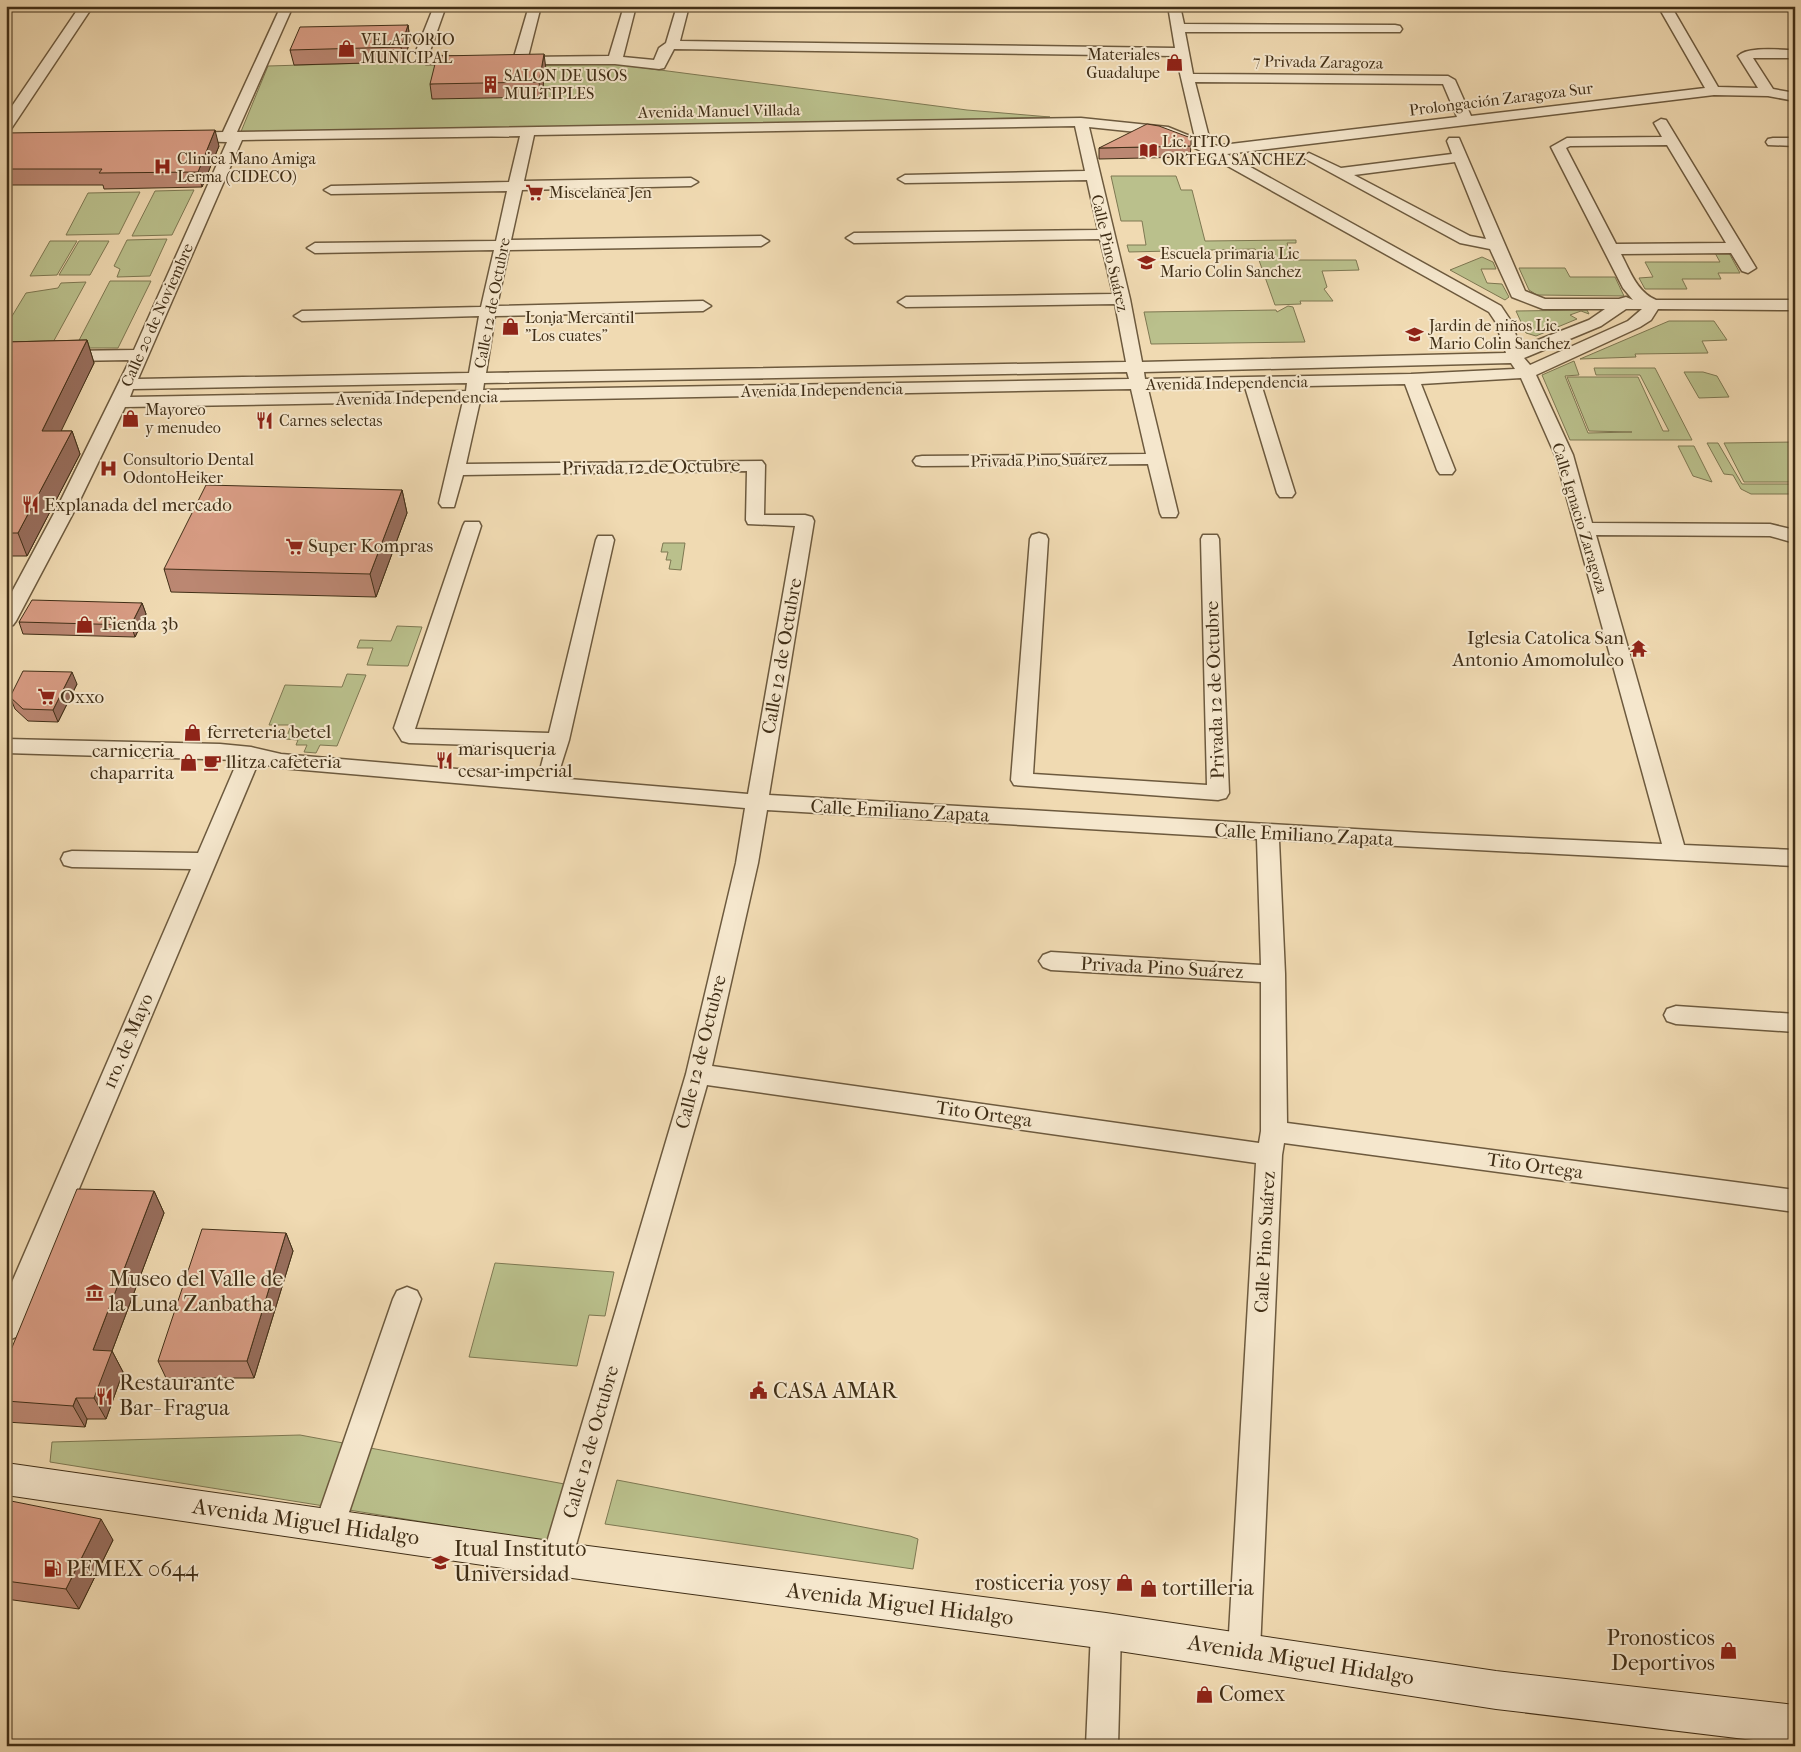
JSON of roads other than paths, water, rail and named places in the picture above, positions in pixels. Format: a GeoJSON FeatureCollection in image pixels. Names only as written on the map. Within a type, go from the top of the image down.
{"type":"FeatureCollection","features":[{"type":"Feature","properties":{"kind":"main road","name":"Avenida Miguel Hidalgo"},"geometry":{"type":"LineString","coordinates":[[6,1479],[330,1524],[557,1559],[1106,1631],[1496,1690],[1795,1725]]}},
{"type":"Feature","properties":{"kind":"street","name":"Calle 20 de Noviembre"},"geometry":{"type":"LineString","coordinates":[[6,621],[64,514],[118,402],[235,141],[228,136],[287,6]]}},
{"type":"Feature","properties":{"kind":"street"},"geometry":{"type":"LineString","coordinates":[[440,6],[423,51],[426,60],[480,61]]}},
{"type":"Feature","properties":{"kind":"street"},"geometry":{"type":"LineString","coordinates":[[520,61],[535,6]]}},
{"type":"Feature","properties":{"kind":"street"},"geometry":{"type":"LineString","coordinates":[[615,60],[630,6]]}},
{"type":"Feature","properties":{"kind":"street"},"geometry":{"type":"LineString","coordinates":[[672,45],[684,6]]}},
{"type":"Feature","properties":{"kind":"street"},"geometry":{"type":"LineString","coordinates":[[1174,6],[1187,78],[1208,149]]}},
{"type":"Feature","properties":{"kind":"street"},"geometry":{"type":"LineString","coordinates":[[1664,6],[1714,91]]}},
{"type":"Feature","properties":{"kind":"street"},"geometry":{"type":"LineString","coordinates":[[6,126],[85,9]]}},
{"type":"Feature","properties":{"kind":"street"},"geometry":{"type":"LineString","coordinates":[[1177,28],[1395,29]]}},
{"type":"Feature","properties":{"kind":"street"},"geometry":{"type":"LineString","coordinates":[[500,61],[615,60],[659,65],[666,48],[672,45],[1182,52]]}},
{"type":"Feature","properties":{"kind":"street"},"geometry":{"type":"LineString","coordinates":[[1768,92],[1744,56],[1750,54],[1795,54]]}},
{"type":"Feature","properties":{"kind":"street","name":"7 Privada Zaragoza"},"geometry":{"type":"LineString","coordinates":[[1187,78],[1448,80],[1466,121]]}},
{"type":"Feature","properties":{"kind":"street","name":"Prolongación Zaragoza Sur"},"geometry":{"type":"LineString","coordinates":[[1208,149],[1466,121],[1714,91],[1768,92],[1795,98]]}},
{"type":"Feature","properties":{"kind":"street","name":"Avenida Manuel Villada"},"geometry":{"type":"LineString","coordinates":[[170,137],[1081,122],[1168,131],[1180,136]]}},
{"type":"Feature","properties":{"kind":"street","name":"Calle Pino Suárez"},"geometry":{"type":"LineString","coordinates":[[1081,122],[1122,299],[1138,384]]}},
{"type":"Feature","properties":{"kind":"street"},"geometry":{"type":"LineString","coordinates":[[1661,123],[1748,268]]}},
{"type":"Feature","properties":{"kind":"street","name":"Calle 12 de Octubre"},"geometry":{"type":"LineString","coordinates":[[448,504],[473,397],[488,310],[528,132]]}},
{"type":"Feature","properties":{"kind":"street","name":"Calle Ignacio Zaragoza"},"geometry":{"type":"LineString","coordinates":[[1180,136],[1208,149],[1484,301],[1495,309],[1503,321],[1515,357],[1526,372],[1564,455],[1675,852]]}},
{"type":"Feature","properties":{"kind":"street"},"geometry":{"type":"LineString","coordinates":[[1454,141],[1496,246],[1518,294],[1528,300],[1543,304],[1795,305]]}},
{"type":"Feature","properties":{"kind":"street"},"geometry":{"type":"LineString","coordinates":[[1654,304],[1641,299],[1631,288],[1558,147],[1567,142],[1672,141]]}},
{"type":"Feature","properties":{"kind":"street"},"geometry":{"type":"LineString","coordinates":[[1773,142],[1795,142]]}},
{"type":"Feature","properties":{"kind":"street"},"geometry":{"type":"LineString","coordinates":[[1309,157],[1465,240],[1496,246]]}},
{"type":"Feature","properties":{"kind":"street"},"geometry":{"type":"LineString","coordinates":[[1339,173],[1460,157]]}},
{"type":"Feature","properties":{"kind":"street"},"geometry":{"type":"LineString","coordinates":[[905,179],[1093,175]]}},
{"type":"Feature","properties":{"kind":"street"},"geometry":{"type":"LineString","coordinates":[[331,190],[691,182]]}},
{"type":"Feature","properties":{"kind":"street"},"geometry":{"type":"LineString","coordinates":[[854,238],[1106,234]]}},
{"type":"Feature","properties":{"kind":"street"},"geometry":{"type":"LineString","coordinates":[[314,248],[761,241]]}},
{"type":"Feature","properties":{"kind":"street"},"geometry":{"type":"LineString","coordinates":[[1611,249],[1736,248]]}},
{"type":"Feature","properties":{"kind":"street"},"geometry":{"type":"LineString","coordinates":[[1515,357],[1552,339],[1595,322],[1632,299],[1631,288]]}},
{"type":"Feature","properties":{"kind":"street"},"geometry":{"type":"LineString","coordinates":[[906,302],[1122,299]]}},
{"type":"Feature","properties":{"kind":"street"},"geometry":{"type":"LineString","coordinates":[[1526,372],[1645,317],[1654,304]]}},
{"type":"Feature","properties":{"kind":"street"},"geometry":{"type":"LineString","coordinates":[[302,316],[703,306]]}},
{"type":"Feature","properties":{"kind":"street"},"geometry":{"type":"LineString","coordinates":[[1595,322],[1615,332]]}},
{"type":"Feature","properties":{"kind":"street"},"geometry":{"type":"LineString","coordinates":[[1552,339],[1572,350]]}},
{"type":"Feature","properties":{"kind":"street"},"geometry":{"type":"LineString","coordinates":[[6,358],[139,355]]}},
{"type":"Feature","properties":{"kind":"street","name":"Avenida Independencia"},"geometry":{"type":"LineString","coordinates":[[126,384],[1324,364],[1515,357]]}},
{"type":"Feature","properties":{"kind":"street"},"geometry":{"type":"LineString","coordinates":[[1324,364],[1330,380]]}},
{"type":"Feature","properties":{"kind":"street"},"geometry":{"type":"LineString","coordinates":[[812,372],[816,390]]}},
{"type":"Feature","properties":{"kind":"street","name":"Avenida Independencia"},"geometry":{"type":"LineString","coordinates":[[118,402],[1411,379],[1526,372]]}},
{"type":"Feature","properties":{"kind":"street"},"geometry":{"type":"LineString","coordinates":[[1411,379],[1446,470]]}},
{"type":"Feature","properties":{"kind":"street"},"geometry":{"type":"LineString","coordinates":[[1252,382],[1286,493]]}},
{"type":"Feature","properties":{"kind":"street"},"geometry":{"type":"LineString","coordinates":[[1138,384],[1169,513]]}},
{"type":"Feature","properties":{"kind":"street","name":"Privada Pino Suárez"},"geometry":{"type":"LineString","coordinates":[[922,461],[1155,458]]}},
{"type":"Feature","properties":{"kind":"street","name":"Privada 12 de Octubre"},"geometry":{"type":"LineString","coordinates":[[455,470],[756,465],[754,520],[804,521],[803,536]]}},
{"type":"Feature","properties":{"kind":"street"},"geometry":{"type":"LineString","coordinates":[[472,526],[404,728],[409,736],[559,740]]}},
{"type":"Feature","properties":{"kind":"street"},"geometry":{"type":"LineString","coordinates":[[1586,529],[1770,530],[1782,531],[1795,537]]}},
{"type":"Feature","properties":{"kind":"street","name":"Calle 12 de Octubre"},"geometry":{"type":"LineString","coordinates":[[557,1559],[698,1074],[747,863],[803,536]]}},
{"type":"Feature","properties":{"kind":"street","name":"Privada 12 de Octubre"},"geometry":{"type":"LineString","coordinates":[[1039,539],[1022,780],[1118,788],[1218,793],[1210,539]]}},
{"type":"Feature","properties":{"kind":"street"},"geometry":{"type":"LineString","coordinates":[[532,783],[549,774],[559,740],[605,540]]}},
{"type":"Feature","properties":{"kind":"street","name":"Calle Emiliano Zapata"},"geometry":{"type":"LineString","coordinates":[[6,746],[251,754],[281,761],[757,802],[1268,833],[1795,858]]}},
{"type":"Feature","properties":{"kind":"street","name":"1ro. de Mayo"},"geometry":{"type":"LineString","coordinates":[[6,1329],[251,754]]}},
{"type":"Feature","properties":{"kind":"street"},"geometry":{"type":"LineString","coordinates":[[1118,788],[1119,824]]}},
{"type":"Feature","properties":{"kind":"street","name":"Calle Pino Suárez"},"geometry":{"type":"LineString","coordinates":[[1244,1651],[1272,1143],[1273,974],[1268,833]]}},
{"type":"Feature","properties":{"kind":"street"},"geometry":{"type":"LineString","coordinates":[[72,858],[204,861]]}},
{"type":"Feature","properties":{"kind":"street","name":"Privada Pino Suárez"},"geometry":{"type":"LineString","coordinates":[[1051,961],[1273,974]]}},
{"type":"Feature","properties":{"kind":"street"},"geometry":{"type":"LineString","coordinates":[[1676,1015],[1795,1023]]}},
{"type":"Feature","properties":{"kind":"street","name":"Tito Ortega"},"geometry":{"type":"LineString","coordinates":[[698,1074],[1272,1143],[1795,1201]]}},
{"type":"Feature","properties":{"kind":"street"},"geometry":{"type":"LineString","coordinates":[[330,1524],[407,1299]]}},
{"type":"Feature","properties":{"kind":"street"},"geometry":{"type":"LineString","coordinates":[[1102,1746],[1106,1631]]}},
{"type":"Feature","properties":{"kind":"place","name":"VELATORIO MUNICIPAL"},"geometry":{"type":"Point","coordinates":[347,48]}},
{"type":"Feature","properties":{"kind":"place","name":"Materiales Guadalupe"},"geometry":{"type":"Point","coordinates":[1174,63]}},
{"type":"Feature","properties":{"kind":"place","name":"SALON DE USOS MULTIPLES"},"geometry":{"type":"Point","coordinates":[490,84]}},
{"type":"Feature","properties":{"kind":"place","name":"Lic. TITO ORTEGA SANCHEZ"},"geometry":{"type":"Point","coordinates":[1148,150]}},
{"type":"Feature","properties":{"kind":"place","name":"Clinica Mano Amiga Lerma (CIDECO)"},"geometry":{"type":"Point","coordinates":[163,167]}},
{"type":"Feature","properties":{"kind":"place","name":"Miscelanea Jen"},"geometry":{"type":"Point","coordinates":[535,192]}},
{"type":"Feature","properties":{"kind":"place","name":"Escuela primaria Lic Mario Colin Sanchez"},"geometry":{"type":"Point","coordinates":[1146,262]}},
{"type":"Feature","properties":{"kind":"place","name":"Lonja Mercantil \"Los cuates\""},"geometry":{"type":"Point","coordinates":[511,326]}},
{"type":"Feature","properties":{"kind":"place","name":"Jardin de niños Lic. Mario Colin Sanchez"},"geometry":{"type":"Point","coordinates":[1415,334]}},
{"type":"Feature","properties":{"kind":"place","name":"Mayoreo y menudeo"},"geometry":{"type":"Point","coordinates":[131,418]}},
{"type":"Feature","properties":{"kind":"place","name":"Carnes selectas"},"geometry":{"type":"Point","coordinates":[265,420]}},
{"type":"Feature","properties":{"kind":"place","name":"Consultorio Dental OdontoHeiker"},"geometry":{"type":"Point","coordinates":[109,468]}},
{"type":"Feature","properties":{"kind":"place","name":"Explanada del mercado"},"geometry":{"type":"Point","coordinates":[30,505]}},
{"type":"Feature","properties":{"kind":"place","name":"Super Kompras"},"geometry":{"type":"Point","coordinates":[294,546]}},
{"type":"Feature","properties":{"kind":"place","name":"Tienda 3b"},"geometry":{"type":"Point","coordinates":[85,624]}},
{"type":"Feature","properties":{"kind":"place","name":"Iglesia Catolica San Antonio Amomolulco"},"geometry":{"type":"Point","coordinates":[1638,649]}},
{"type":"Feature","properties":{"kind":"place","name":"Oxxo"},"geometry":{"type":"Point","coordinates":[46,697]}},
{"type":"Feature","properties":{"kind":"place","name":"ferreteria betel"},"geometry":{"type":"Point","coordinates":[193,732]}},
{"type":"Feature","properties":{"kind":"place","name":"marisqueria cesar imperial"},"geometry":{"type":"Point","coordinates":[444,760]}},
{"type":"Feature","properties":{"kind":"place","name":"carniceria chaparrita"},"geometry":{"type":"Point","coordinates":[188,762]}},
{"type":"Feature","properties":{"kind":"place","name":"llitza cafeteria"},"geometry":{"type":"Point","coordinates":[212,762]}},
{"type":"Feature","properties":{"kind":"place","name":"Museo del Valle de la Luna Zanbatha"},"geometry":{"type":"Point","coordinates":[95,1292]}},
{"type":"Feature","properties":{"kind":"place","name":"CASA AMAR"},"geometry":{"type":"Point","coordinates":[759,1391]}},
{"type":"Feature","properties":{"kind":"place","name":"Restaurante Bar- Fragua"},"geometry":{"type":"Point","coordinates":[105,1396]}},
{"type":"Feature","properties":{"kind":"place","name":"Itual Instituto Universidad"},"geometry":{"type":"Point","coordinates":[440,1562]}},
{"type":"Feature","properties":{"kind":"place","name":"PEMEX 0644"},"geometry":{"type":"Point","coordinates":[52,1569]}},
{"type":"Feature","properties":{"kind":"place","name":"rosticeria yosy"},"geometry":{"type":"Point","coordinates":[1125,1583]}},
{"type":"Feature","properties":{"kind":"place","name":"tortilleria"},"geometry":{"type":"Point","coordinates":[1148,1588]}},
{"type":"Feature","properties":{"kind":"place","name":"Pronosticos Deportivos"},"geometry":{"type":"Point","coordinates":[1729,1651]}},
{"type":"Feature","properties":{"kind":"place","name":"Comex"},"geometry":{"type":"Point","coordinates":[1205,1694]}}]}
